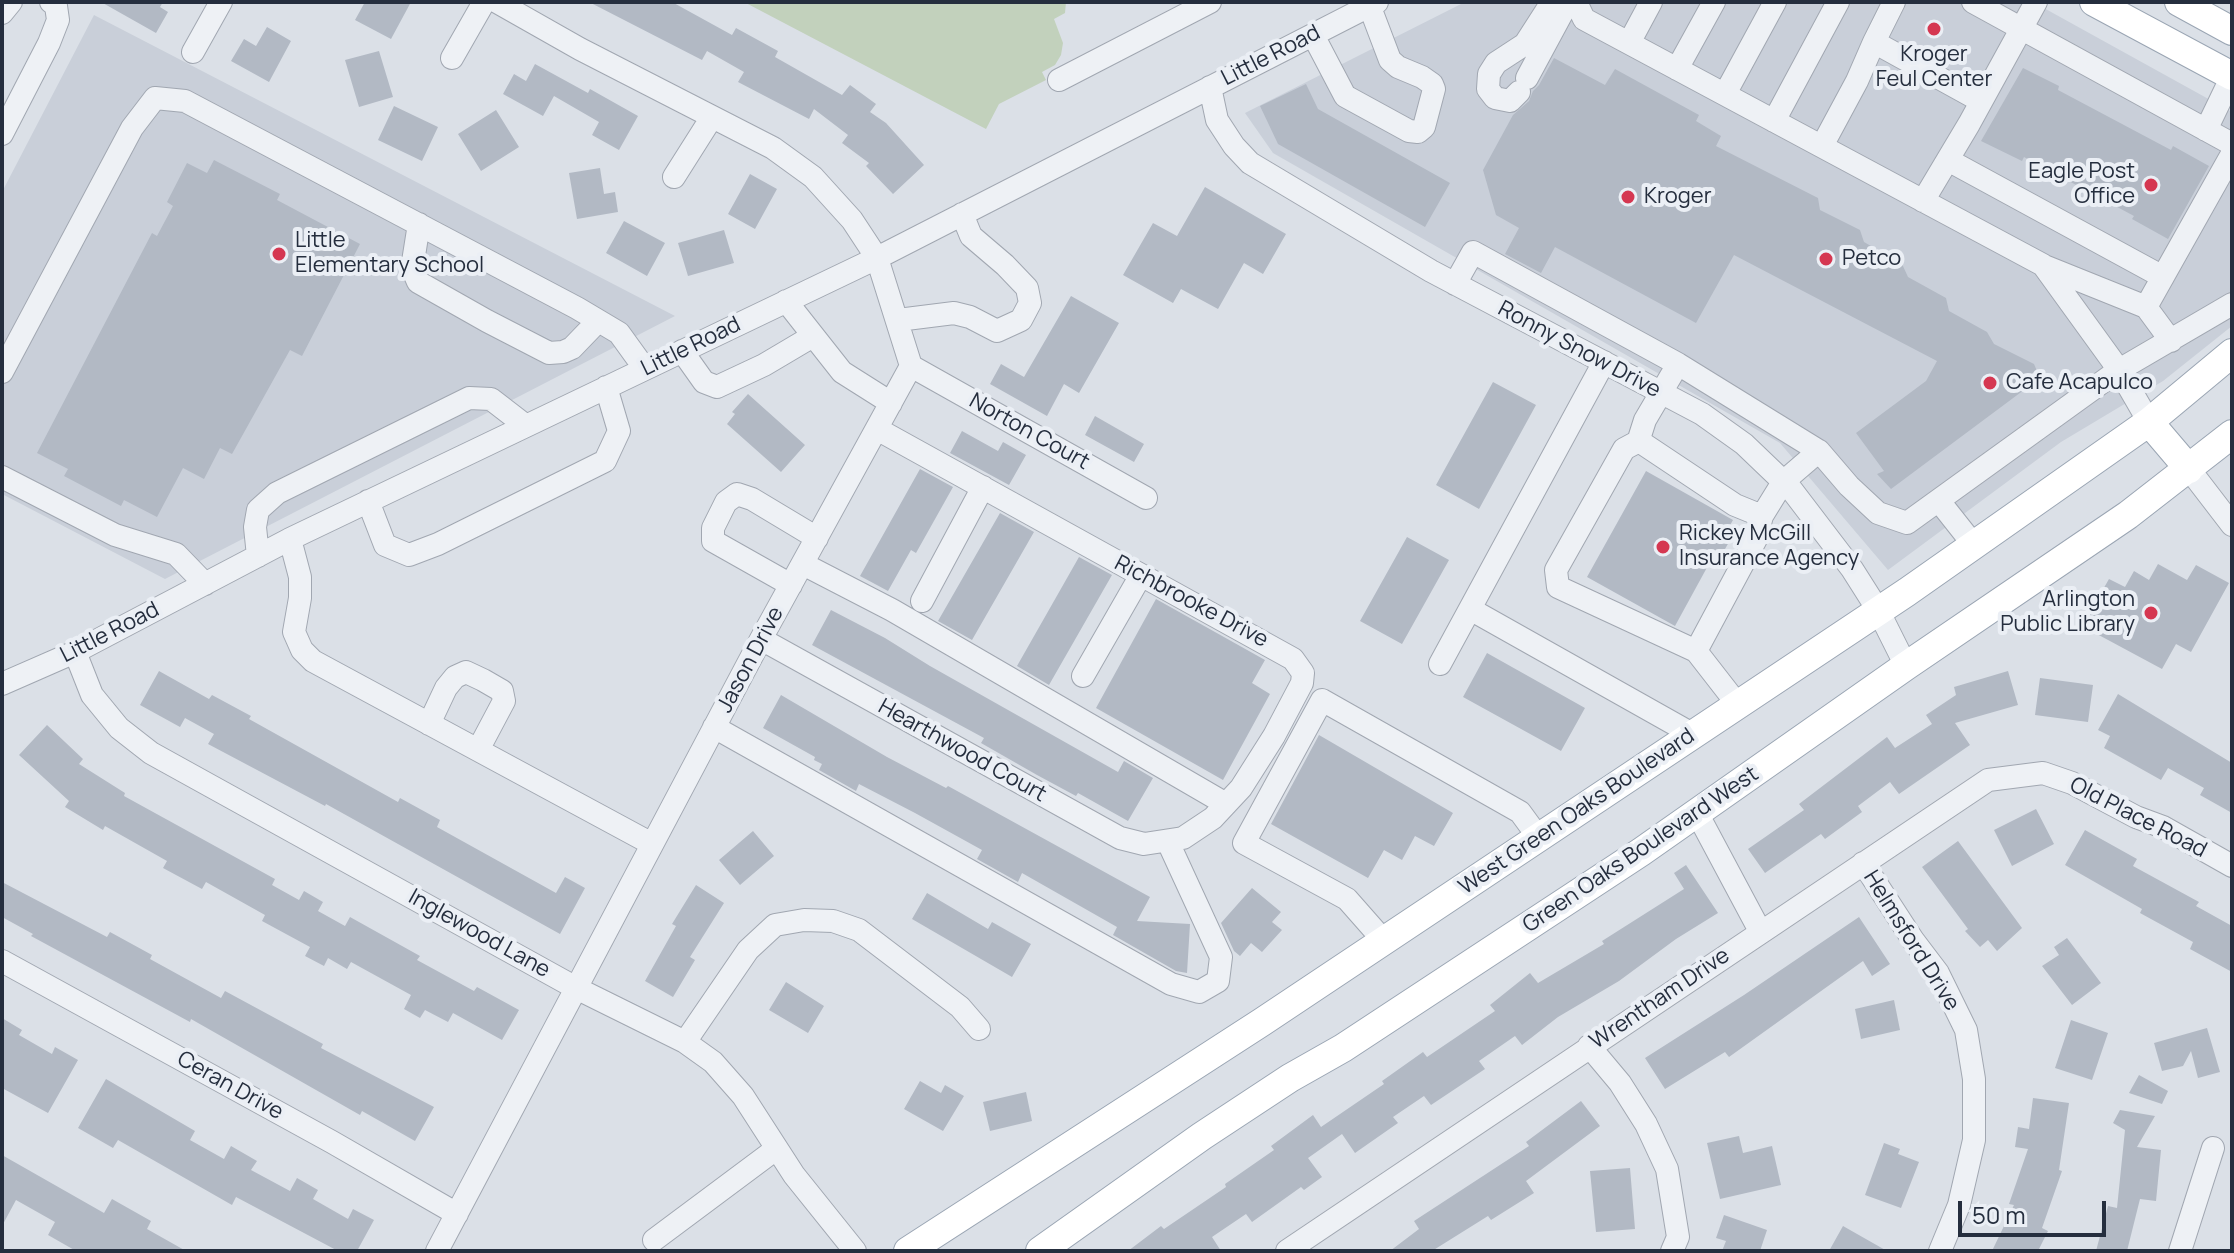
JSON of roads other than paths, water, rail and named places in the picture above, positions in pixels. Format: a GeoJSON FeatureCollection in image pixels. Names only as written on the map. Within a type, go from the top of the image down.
{"type":"FeatureCollection","features":[{"type":"Feature","properties":{"kind":"main road"},"geometry":{"type":"LineString","coordinates":[[2094,2],[2232,76]]}},
{"type":"Feature","properties":{"kind":"main road"},"geometry":{"type":"LineString","coordinates":[[2179,2],[2232,31]]}},
{"type":"Feature","properties":{"kind":"main road","name":"West Green Oaks Boulevard"},"geometry":{"type":"LineString","coordinates":[[908,1251],[1694,735],[2149,422],[2232,353]]}},
{"type":"Feature","properties":{"kind":"main road"},"geometry":{"type":"LineString","coordinates":[[2149,422],[2189,469]]}},
{"type":"Feature","properties":{"kind":"main road","name":"Green Oaks Boulevard West"},"geometry":{"type":"LineString","coordinates":[[1040,1251],[1202,1136],[1641,852],[2128,515],[2232,434]]}},
{"type":"Feature","properties":{"kind":"street"},"geometry":{"type":"LineString","coordinates":[[2,13],[11,2]]}},
{"type":"Feature","properties":{"kind":"street"},"geometry":{"type":"LineString","coordinates":[[2,134],[58,20],[56,6],[51,2]]}},
{"type":"Feature","properties":{"kind":"street"},"geometry":{"type":"LineString","coordinates":[[193,52],[221,2]]}},
{"type":"Feature","properties":{"kind":"street"},"geometry":{"type":"LineString","coordinates":[[452,58],[484,2]]}},
{"type":"Feature","properties":{"kind":"street"},"geometry":{"type":"LineString","coordinates":[[497,2],[580,49],[773,148],[813,177],[852,220],[877,258],[911,366]]}},
{"type":"Feature","properties":{"kind":"street"},"geometry":{"type":"LineString","coordinates":[[1059,80],[1180,10],[1210,2]]}},
{"type":"Feature","properties":{"kind":"street"},"geometry":{"type":"LineString","coordinates":[[1552,2],[1525,44],[1494,65],[1487,77],[1489,92],[1498,100],[1510,101],[1523,85],[1568,2]]}},
{"type":"Feature","properties":{"kind":"street"},"geometry":{"type":"LineString","coordinates":[[1576,2],[1584,19],[1923,201],[2043,265],[2146,307],[2171,341]]}},
{"type":"Feature","properties":{"kind":"street"},"geometry":{"type":"LineString","coordinates":[[1629,43],[1651,2]]}},
{"type":"Feature","properties":{"kind":"street"},"geometry":{"type":"LineString","coordinates":[[1677,69],[1714,2]]}},
{"type":"Feature","properties":{"kind":"street"},"geometry":{"type":"LineString","coordinates":[[1725,94],[1775,2]]}},
{"type":"Feature","properties":{"kind":"street"},"geometry":{"type":"LineString","coordinates":[[1774,121],[1838,2]]}},
{"type":"Feature","properties":{"kind":"street"},"geometry":{"type":"LineString","coordinates":[[1822,146],[1894,2]]}},
{"type":"Feature","properties":{"kind":"street"},"geometry":{"type":"LineString","coordinates":[[1973,2],[2232,144]]}},
{"type":"Feature","properties":{"kind":"street"},"geometry":{"type":"LineString","coordinates":[[1923,201],[2036,2]]}},
{"type":"Feature","properties":{"kind":"street"},"geometry":{"type":"LineString","coordinates":[[1313,35],[1345,96],[1409,131],[1418,132],[1424,127],[1434,89],[1422,77],[1398,67],[1390,60],[1372,3]]}},
{"type":"Feature","properties":{"kind":"street","name":"Little Road"},"geometry":{"type":"LineString","coordinates":[[2,684],[75,652],[368,501],[877,258],[1372,3]]}},
{"type":"Feature","properties":{"kind":"street"},"geometry":{"type":"LineString","coordinates":[[1874,42],[1981,101]]}},
{"type":"Feature","properties":{"kind":"street"},"geometry":{"type":"LineString","coordinates":[[2206,130],[2232,76]]}},
{"type":"Feature","properties":{"kind":"street","name":"Ronny Snow Drive"},"geometry":{"type":"LineString","coordinates":[[1210,87],[1217,120],[1250,163],[1455,284],[1702,414],[1744,444],[1783,482],[1852,569],[1878,610],[1906,666]]}},
{"type":"Feature","properties":{"kind":"street"},"geometry":{"type":"LineString","coordinates":[[2,372],[132,128],[155,98],[185,101],[598,321],[619,333],[645,369]]}},
{"type":"Feature","properties":{"kind":"street"},"geometry":{"type":"LineString","coordinates":[[674,177],[712,117]]}},
{"type":"Feature","properties":{"kind":"street"},"geometry":{"type":"LineString","coordinates":[[2146,307],[2232,154]]}},
{"type":"Feature","properties":{"kind":"street"},"geometry":{"type":"LineString","coordinates":[[1948,160],[2163,277]]}},
{"type":"Feature","properties":{"kind":"street"},"geometry":{"type":"LineString","coordinates":[[898,320],[954,313],[970,317],[997,331],[1021,320],[1030,303],[1027,288],[971,236],[962,214]]}},
{"type":"Feature","properties":{"kind":"street"},"geometry":{"type":"LineString","coordinates":[[419,224],[412,268],[418,282],[487,321],[549,353],[572,348],[598,321]]}},
{"type":"Feature","properties":{"kind":"street"},"geometry":{"type":"LineString","coordinates":[[1455,284],[1473,252],[1678,364],[1819,451],[1878,513],[1907,523],[2119,370],[2232,304]]}},
{"type":"Feature","properties":{"kind":"street"},"geometry":{"type":"LineString","coordinates":[[2043,265],[2119,370],[2149,422]]}},
{"type":"Feature","properties":{"kind":"street"},"geometry":{"type":"LineString","coordinates":[[786,301],[842,372],[891,403]]}},
{"type":"Feature","properties":{"kind":"street"},"geometry":{"type":"LineString","coordinates":[[682,351],[704,382],[717,387],[764,365],[813,336]]}},
{"type":"Feature","properties":{"kind":"street"},"geometry":{"type":"LineString","coordinates":[[1440,664],[1604,362]]}},
{"type":"Feature","properties":{"kind":"street"},"geometry":{"type":"LineString","coordinates":[[1678,364],[1645,420],[1638,442],[1624,449],[1556,570],[1558,587],[1696,651],[1738,705]]}},
{"type":"Feature","properties":{"kind":"street","name":"Jason Drive"},"geometry":{"type":"LineString","coordinates":[[437,1251],[761,639],[911,366]]}},
{"type":"Feature","properties":{"kind":"street","name":"Norton Court"},"geometry":{"type":"LineString","coordinates":[[911,366],[1146,498]]}},
{"type":"Feature","properties":{"kind":"street"},"geometry":{"type":"LineString","coordinates":[[368,501],[385,545],[409,555],[438,544],[605,461],[619,431],[606,387]]}},
{"type":"Feature","properties":{"kind":"street"},"geometry":{"type":"LineString","coordinates":[[258,556],[255,527],[258,510],[277,493],[469,398],[491,399],[526,426]]}},
{"type":"Feature","properties":{"kind":"street","name":"Richbrooke Drive"},"geometry":{"type":"LineString","coordinates":[[877,429],[1280,649],[1293,659],[1303,673],[1302,683],[1274,736],[1241,788],[1198,830],[1168,842]]}},
{"type":"Feature","properties":{"kind":"street"},"geometry":{"type":"LineString","coordinates":[[1638,442],[1735,505],[1762,516]]}},
{"type":"Feature","properties":{"kind":"street"},"geometry":{"type":"LineString","coordinates":[[1696,651],[1756,539],[1762,516],[1783,482],[1819,451]]}},
{"type":"Feature","properties":{"kind":"street"},"geometry":{"type":"LineString","coordinates":[[2189,469],[2232,525]]}},
{"type":"Feature","properties":{"kind":"street"},"geometry":{"type":"LineString","coordinates":[[2,477],[115,535],[176,554],[205,584]]}},
{"type":"Feature","properties":{"kind":"street"},"geometry":{"type":"LineString","coordinates":[[922,601],[983,487]]}},
{"type":"Feature","properties":{"kind":"street"},"geometry":{"type":"LineString","coordinates":[[791,585],[713,541],[713,528],[726,502],[737,494],[752,499],[817,538]]}},
{"type":"Feature","properties":{"kind":"street"},"geometry":{"type":"LineString","coordinates":[[1939,501],[1973,544]]}},
{"type":"Feature","properties":{"kind":"street"},"geometry":{"type":"LineString","coordinates":[[290,539],[300,577],[294,632],[302,650],[313,661],[652,844]]}},
{"type":"Feature","properties":{"kind":"street"},"geometry":{"type":"LineString","coordinates":[[803,564],[905,618],[1226,804]]}},
{"type":"Feature","properties":{"kind":"street"},"geometry":{"type":"LineString","coordinates":[[1083,676],[1141,575]]}},
{"type":"Feature","properties":{"kind":"street"},"geometry":{"type":"LineString","coordinates":[[1470,609],[1694,735]]}},
{"type":"Feature","properties":{"kind":"street","name":"Hearthwood Court"},"geometry":{"type":"LineString","coordinates":[[761,639],[1120,838],[1144,844],[1168,842]]}},
{"type":"Feature","properties":{"kind":"street","name":"Inglewood Lane"},"geometry":{"type":"LineString","coordinates":[[75,652],[92,695],[119,728],[151,753],[576,988],[685,1042],[713,1062],[743,1096],[794,1175],[855,1251]]}},
{"type":"Feature","properties":{"kind":"street"},"geometry":{"type":"LineString","coordinates":[[429,724],[446,688],[455,677],[466,672],[483,680],[502,691],[504,701],[478,750]]}},
{"type":"Feature","properties":{"kind":"street"},"geometry":{"type":"LineString","coordinates":[[1384,941],[1347,899],[1244,843],[1322,700],[1520,812],[1539,838]]}},
{"type":"Feature","properties":{"kind":"street"},"geometry":{"type":"LineString","coordinates":[[714,727],[1171,984],[1199,992],[1218,981],[1221,957],[1168,842]]}},
{"type":"Feature","properties":{"kind":"street","name":"Wrentham Drive"},"geometry":{"type":"LineString","coordinates":[[1287,1251],[1988,780],[2043,773]]}},
{"type":"Feature","properties":{"kind":"street","name":"Old Place Road"},"geometry":{"type":"LineString","coordinates":[[2043,773],[2072,783],[2232,866]]}},
{"type":"Feature","properties":{"kind":"street"},"geometry":{"type":"LineString","coordinates":[[1697,813],[1760,931]]}},
{"type":"Feature","properties":{"kind":"street","name":"Helmsford Drive"},"geometry":{"type":"LineString","coordinates":[[1863,863],[1938,973],[1966,1030],[1974,1079],[1974,1140],[1959,1205],[1940,1251]]}},
{"type":"Feature","properties":{"kind":"street"},"geometry":{"type":"LineString","coordinates":[[685,1042],[748,950],[775,925],[804,920],[833,921],[859,930],[960,1007],[979,1029]]}},
{"type":"Feature","properties":{"kind":"street","name":"Ceran Drive"},"geometry":{"type":"LineString","coordinates":[[2,961],[457,1214]]}},
{"type":"Feature","properties":{"kind":"street"},"geometry":{"type":"LineString","coordinates":[[1589,1046],[1646,1124],[1667,1169],[1678,1237],[1672,1251]]}},
{"type":"Feature","properties":{"kind":"street"},"geometry":{"type":"LineString","coordinates":[[2180,1251],[2213,1148]]}},
{"type":"Feature","properties":{"kind":"street"},"geometry":{"type":"LineString","coordinates":[[654,1240],[776,1149]]}},
{"type":"Feature","properties":{"kind":"place","name":"Kroger Feul Center"},"geometry":{"type":"Point","coordinates":[1934,29]}},
{"type":"Feature","properties":{"kind":"place","name":"Eagle Post Office"},"geometry":{"type":"Point","coordinates":[2151,185]}},
{"type":"Feature","properties":{"kind":"place","name":"Kroger"},"geometry":{"type":"Point","coordinates":[1628,197]}},
{"type":"Feature","properties":{"kind":"place","name":"Little Elementary School"},"geometry":{"type":"Point","coordinates":[279,254]}},
{"type":"Feature","properties":{"kind":"place","name":"Petco"},"geometry":{"type":"Point","coordinates":[1826,259]}},
{"type":"Feature","properties":{"kind":"place","name":"Cafe Acapulco"},"geometry":{"type":"Point","coordinates":[1990,383]}},
{"type":"Feature","properties":{"kind":"place","name":"Rickey McGill Insurance Agency"},"geometry":{"type":"Point","coordinates":[1663,547]}},
{"type":"Feature","properties":{"kind":"place","name":"Arlington Public Library"},"geometry":{"type":"Point","coordinates":[2151,613]}}]}
